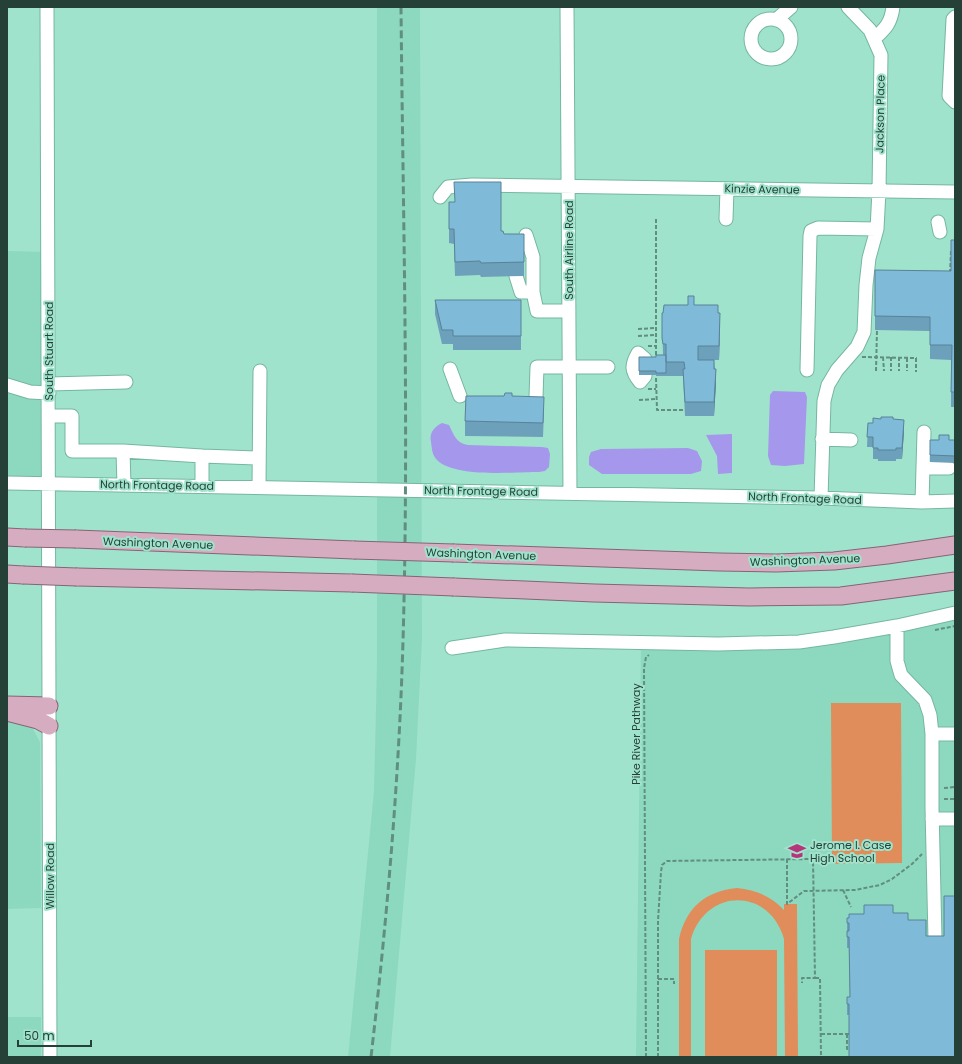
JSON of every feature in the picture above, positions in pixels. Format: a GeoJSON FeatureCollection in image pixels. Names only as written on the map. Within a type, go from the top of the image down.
{"type":"FeatureCollection","features":[{"type":"Feature","properties":{"kind":"main road","name":"Washington Avenue"},"geometry":{"type":"LineString","coordinates":[[7,537],[354,550],[776,563],[834,561],[955,545]]}},
{"type":"Feature","properties":{"kind":"main road"},"geometry":{"type":"LineString","coordinates":[[15,574],[77,577],[352,583],[594,593],[749,597],[841,596],[955,581]]}},
{"type":"Feature","properties":{"kind":"main road"},"geometry":{"type":"LineString","coordinates":[[7,695],[49,701]]}},
{"type":"Feature","properties":{"kind":"main road"},"geometry":{"type":"LineString","coordinates":[[7,705],[49,701]]}},
{"type":"Feature","properties":{"kind":"main road"},"geometry":{"type":"LineString","coordinates":[[7,712],[38,720],[49,726]]}},
{"type":"Feature","properties":{"kind":"street","name":"South Stuart Road"},"geometry":{"type":"LineString","coordinates":[[47,7],[49,701]]}},
{"type":"Feature","properties":{"kind":"street","name":"South Airline Road"},"geometry":{"type":"LineString","coordinates":[[567,7],[570,493]]}},
{"type":"Feature","properties":{"kind":"street"},"geometry":{"type":"LineString","coordinates":[[776,20],[791,7]]}},
{"type":"Feature","properties":{"kind":"street","name":"Jackson Place"},"geometry":{"type":"LineString","coordinates":[[821,498],[824,401],[828,384],[837,370],[857,347],[864,332],[868,265],[877,229],[881,55],[870,30],[848,7]]}},
{"type":"Feature","properties":{"kind":"street"},"geometry":{"type":"LineString","coordinates":[[874,39],[885,30],[891,18],[893,7]]}},
{"type":"Feature","properties":{"kind":"street"},"geometry":{"type":"LineString","coordinates":[[955,17],[953,18],[953,64],[948,96],[955,102]]}},
{"type":"Feature","properties":{"kind":"street","name":"Kinzie Avenue"},"geometry":{"type":"LineString","coordinates":[[440,197],[448,187],[472,184],[955,192]]}},
{"type":"Feature","properties":{"kind":"street"},"geometry":{"type":"LineString","coordinates":[[726,218],[727,189]]}},
{"type":"Feature","properties":{"kind":"street"},"geometry":{"type":"LineString","coordinates":[[807,370],[811,231],[818,228],[877,229]]}},
{"type":"Feature","properties":{"kind":"street"},"geometry":{"type":"LineString","coordinates":[[516,248],[526,235],[533,257],[533,292],[537,311],[569,311]]}},
{"type":"Feature","properties":{"kind":"street"},"geometry":{"type":"LineString","coordinates":[[516,276],[521,292],[533,292]]}},
{"type":"Feature","properties":{"kind":"street"},"geometry":{"type":"LineString","coordinates":[[536,397],[537,367],[608,367]]}},
{"type":"Feature","properties":{"kind":"street"},"geometry":{"type":"LineString","coordinates":[[450,369],[460,396]]}},
{"type":"Feature","properties":{"kind":"street"},"geometry":{"type":"LineString","coordinates":[[259,487],[260,370]]}},
{"type":"Feature","properties":{"kind":"street"},"geometry":{"type":"LineString","coordinates":[[7,385],[30,392],[49,388],[126,382]]}},
{"type":"Feature","properties":{"kind":"street"},"geometry":{"type":"LineString","coordinates":[[49,416],[72,416],[72,450],[123,450],[202,456],[259,458]]}},
{"type":"Feature","properties":{"kind":"street"},"geometry":{"type":"LineString","coordinates":[[922,502],[924,432]]}},
{"type":"Feature","properties":{"kind":"street"},"geometry":{"type":"LineString","coordinates":[[822,439],[851,440]]}},
{"type":"Feature","properties":{"kind":"street"},"geometry":{"type":"LineString","coordinates":[[123,450],[124,485]]}},
{"type":"Feature","properties":{"kind":"street"},"geometry":{"type":"LineString","coordinates":[[202,456],[202,486]]}},
{"type":"Feature","properties":{"kind":"street"},"geometry":{"type":"LineString","coordinates":[[923,468],[949,468]]}},
{"type":"Feature","properties":{"kind":"street","name":"North Frontage Road"},"geometry":{"type":"LineString","coordinates":[[7,483],[821,498],[922,502],[955,501]]}},
{"type":"Feature","properties":{"kind":"street"},"geometry":{"type":"LineString","coordinates":[[452,648],[505,640],[718,644],[799,642],[897,626],[955,613]]}},
{"type":"Feature","properties":{"kind":"street"},"geometry":{"type":"LineString","coordinates":[[897,626],[897,661],[901,675],[925,700],[930,715],[932,734],[932,820],[935,939]]}},
{"type":"Feature","properties":{"kind":"street","name":"Willow Road"},"geometry":{"type":"LineString","coordinates":[[49,701],[50,1057]]}},
{"type":"Feature","properties":{"kind":"street"},"geometry":{"type":"LineString","coordinates":[[932,734],[955,734]]}},
{"type":"Feature","properties":{"kind":"street"},"geometry":{"type":"LineString","coordinates":[[932,820],[955,819]]}},
{"type":"Feature","properties":{"kind":"path"},"geometry":{"type":"LineString","coordinates":[[656,219],[656,305]]}},
{"type":"Feature","properties":{"kind":"path"},"geometry":{"type":"LineString","coordinates":[[950,276],[950,251],[955,251]]}},
{"type":"Feature","properties":{"kind":"path"},"geometry":{"type":"LineString","coordinates":[[638,329],[656,328]]}},
{"type":"Feature","properties":{"kind":"path"},"geometry":{"type":"LineString","coordinates":[[876,370],[877,330]]}},
{"type":"Feature","properties":{"kind":"path"},"geometry":{"type":"LineString","coordinates":[[638,336],[656,335]]}},
{"type":"Feature","properties":{"kind":"path"},"geometry":{"type":"LineString","coordinates":[[859,357],[916,358],[916,372]]}},
{"type":"Feature","properties":{"kind":"path"},"geometry":{"type":"LineString","coordinates":[[883,357],[884,371]]}},
{"type":"Feature","properties":{"kind":"path"},"geometry":{"type":"LineString","coordinates":[[891,357],[891,371]]}},
{"type":"Feature","properties":{"kind":"path"},"geometry":{"type":"LineString","coordinates":[[899,357],[899,371]]}},
{"type":"Feature","properties":{"kind":"path"},"geometry":{"type":"LineString","coordinates":[[907,358],[907,371]]}},
{"type":"Feature","properties":{"kind":"path"},"geometry":{"type":"LineString","coordinates":[[639,400],[657,399]]}},
{"type":"Feature","properties":{"kind":"path"},"geometry":{"type":"LineString","coordinates":[[657,410],[684,410]]}},
{"type":"Feature","properties":{"kind":"path","name":"Pike River Pathway"},"geometry":{"type":"LineString","coordinates":[[646,1057],[644,668],[646,657],[650,654]]}},
{"type":"Feature","properties":{"kind":"path"},"geometry":{"type":"LineString","coordinates":[[944,788],[955,788]]}},
{"type":"Feature","properties":{"kind":"path"},"geometry":{"type":"LineString","coordinates":[[944,799],[955,799]]}},
{"type":"Feature","properties":{"kind":"path"},"geometry":{"type":"LineString","coordinates":[[787,859],[787,904],[804,891],[855,890],[880,886],[912,864],[921,854],[925,853]]}},
{"type":"Feature","properties":{"kind":"path"},"geometry":{"type":"LineString","coordinates":[[658,1057],[658,921],[662,865],[667,861],[813,859],[815,891],[815,978]]}},
{"type":"Feature","properties":{"kind":"path"},"geometry":{"type":"LineString","coordinates":[[844,890],[851,907]]}},
{"type":"Feature","properties":{"kind":"path"},"geometry":{"type":"LineString","coordinates":[[802,983],[802,978],[820,978],[821,1057]]}},
{"type":"Feature","properties":{"kind":"path"},"geometry":{"type":"LineString","coordinates":[[658,979],[674,979],[674,984]]}},
{"type":"Feature","properties":{"kind":"path"},"geometry":{"type":"LineString","coordinates":[[821,1034],[848,1034],[847,1049],[850,1049]]}},
{"type":"Feature","properties":{"kind":"shaded area"},"geometry":{"type":"Polygon","coordinates":[[[377,7],[420,7],[422,638],[416,759],[390,1057],[348,1057],[374,791],[377,659],[377,7]]]}},
{"type":"Feature","properties":{"kind":"shaded area"},"geometry":{"type":"Polygon","coordinates":[[[7,251],[48,252],[49,483],[7,483],[7,251]]]}},
{"type":"Feature","properties":{"kind":"shaded area"},"geometry":{"type":"Polygon","coordinates":[[[773,391],[805,392],[807,397],[804,464],[785,466],[771,465],[768,456],[770,395],[773,391]]]}},
{"type":"Feature","properties":{"kind":"shaded area"},"geometry":{"type":"Polygon","coordinates":[[[442,423],[449,425],[458,440],[468,445],[548,448],[550,454],[549,467],[545,471],[539,472],[486,473],[471,472],[446,466],[434,456],[431,439],[433,431],[442,423]]]}},
{"type":"Feature","properties":{"kind":"shaded area"},"geometry":{"type":"Polygon","coordinates":[[[732,434],[732,473],[718,474],[717,456],[706,435],[732,434]]]}},
{"type":"Feature","properties":{"kind":"shaded area"},"geometry":{"type":"Polygon","coordinates":[[[688,448],[697,451],[702,461],[701,471],[691,474],[602,474],[589,465],[589,457],[591,452],[601,449],[688,448]]]}},
{"type":"Feature","properties":{"kind":"shaded area","name":"Jerome I. Case High School"},"geometry":{"type":"Polygon","coordinates":[[[955,613],[955,1057],[636,1057],[641,643],[799,642],[955,613]]]}},
{"type":"Feature","properties":{"kind":"shaded area"},"geometry":{"type":"Polygon","coordinates":[[[831,703],[901,703],[902,863],[832,864],[831,703]]]}},
{"type":"Feature","properties":{"kind":"shaded area"},"geometry":{"type":"Polygon","coordinates":[[[7,720],[33,729],[40,742],[41,908],[7,909],[7,720]]]}},
{"type":"Feature","properties":{"kind":"shaded area"},"geometry":{"type":"Polygon","coordinates":[[[737,888],[763,894],[784,910],[784,904],[797,904],[798,1057],[785,1057],[784,939],[776,922],[765,910],[752,903],[738,900],[723,903],[710,910],[699,922],[691,939],[691,1057],[679,1057],[679,939],[682,928],[692,910],[706,897],[715,893],[737,888]]]}},
{"type":"Feature","properties":{"kind":"shaded area"},"geometry":{"type":"Polygon","coordinates":[[[705,950],[777,950],[777,1057],[705,1057],[705,950]]]}},
{"type":"Feature","properties":{"kind":"shaded area"},"geometry":{"type":"Polygon","coordinates":[[[7,1017],[41,1017],[41,1057],[7,1057],[7,1017]]]}},
{"type":"Feature","properties":{"kind":"building"},"geometry":{"type":"Polygon","coordinates":[[[454,182],[501,182],[501,231],[503,231],[504,234],[524,234],[524,262],[455,262],[454,229],[449,229],[449,202],[455,202],[454,182]]]}},
{"type":"Feature","properties":{"kind":"building"},"geometry":{"type":"Polygon","coordinates":[[[951,240],[955,240],[955,392],[951,392],[952,345],[930,345],[930,317],[875,316],[875,270],[951,271],[951,240]]]}},
{"type":"Feature","properties":{"kind":"building"},"geometry":{"type":"Polygon","coordinates":[[[688,296],[694,296],[694,305],[718,305],[718,313],[720,313],[719,346],[698,346],[698,360],[714,360],[714,369],[716,369],[714,402],[685,402],[684,362],[666,362],[666,344],[663,344],[662,338],[662,313],[664,305],[688,305],[688,296]]]}},
{"type":"Feature","properties":{"kind":"building"},"geometry":{"type":"Polygon","coordinates":[[[435,300],[521,300],[521,336],[453,336],[453,330],[442,330],[435,300]]]}},
{"type":"Feature","properties":{"kind":"building"},"geometry":{"type":"Polygon","coordinates":[[[656,355],[666,355],[666,373],[656,373],[656,371],[639,371],[639,357],[656,357],[656,355]]]}},
{"type":"Feature","properties":{"kind":"building"},"geometry":{"type":"Polygon","coordinates":[[[505,393],[512,393],[512,396],[544,397],[543,423],[465,421],[466,396],[504,396],[505,393]]]}},
{"type":"Feature","properties":{"kind":"building"},"geometry":{"type":"Polygon","coordinates":[[[881,417],[893,417],[893,419],[904,420],[902,448],[896,448],[896,450],[878,450],[878,448],[873,448],[873,437],[867,437],[868,423],[873,423],[873,418],[881,419],[881,417]]]}},
{"type":"Feature","properties":{"kind":"building"},"geometry":{"type":"Polygon","coordinates":[[[939,435],[949,435],[949,440],[955,440],[955,456],[930,455],[930,440],[939,440],[939,435]]]}},
{"type":"Feature","properties":{"kind":"building"},"geometry":{"type":"Polygon","coordinates":[[[944,896],[955,896],[955,1057],[849,1057],[849,1004],[847,1004],[847,997],[850,997],[849,937],[847,937],[847,931],[849,931],[849,923],[847,923],[847,918],[849,918],[849,914],[864,914],[864,905],[893,905],[893,913],[908,913],[908,920],[926,920],[926,936],[944,936],[944,896]]]}},
{"type":"Feature","properties":{"kind":"railway"},"geometry":{"type":"LineString","coordinates":[[371,1057],[392,849],[399,745],[403,641],[406,403],[401,7]]}},
{"type":"Feature","properties":{"kind":"place","name":"Jerome I. Case High School"},"geometry":{"type":"Point","coordinates":[797,851]}}]}
